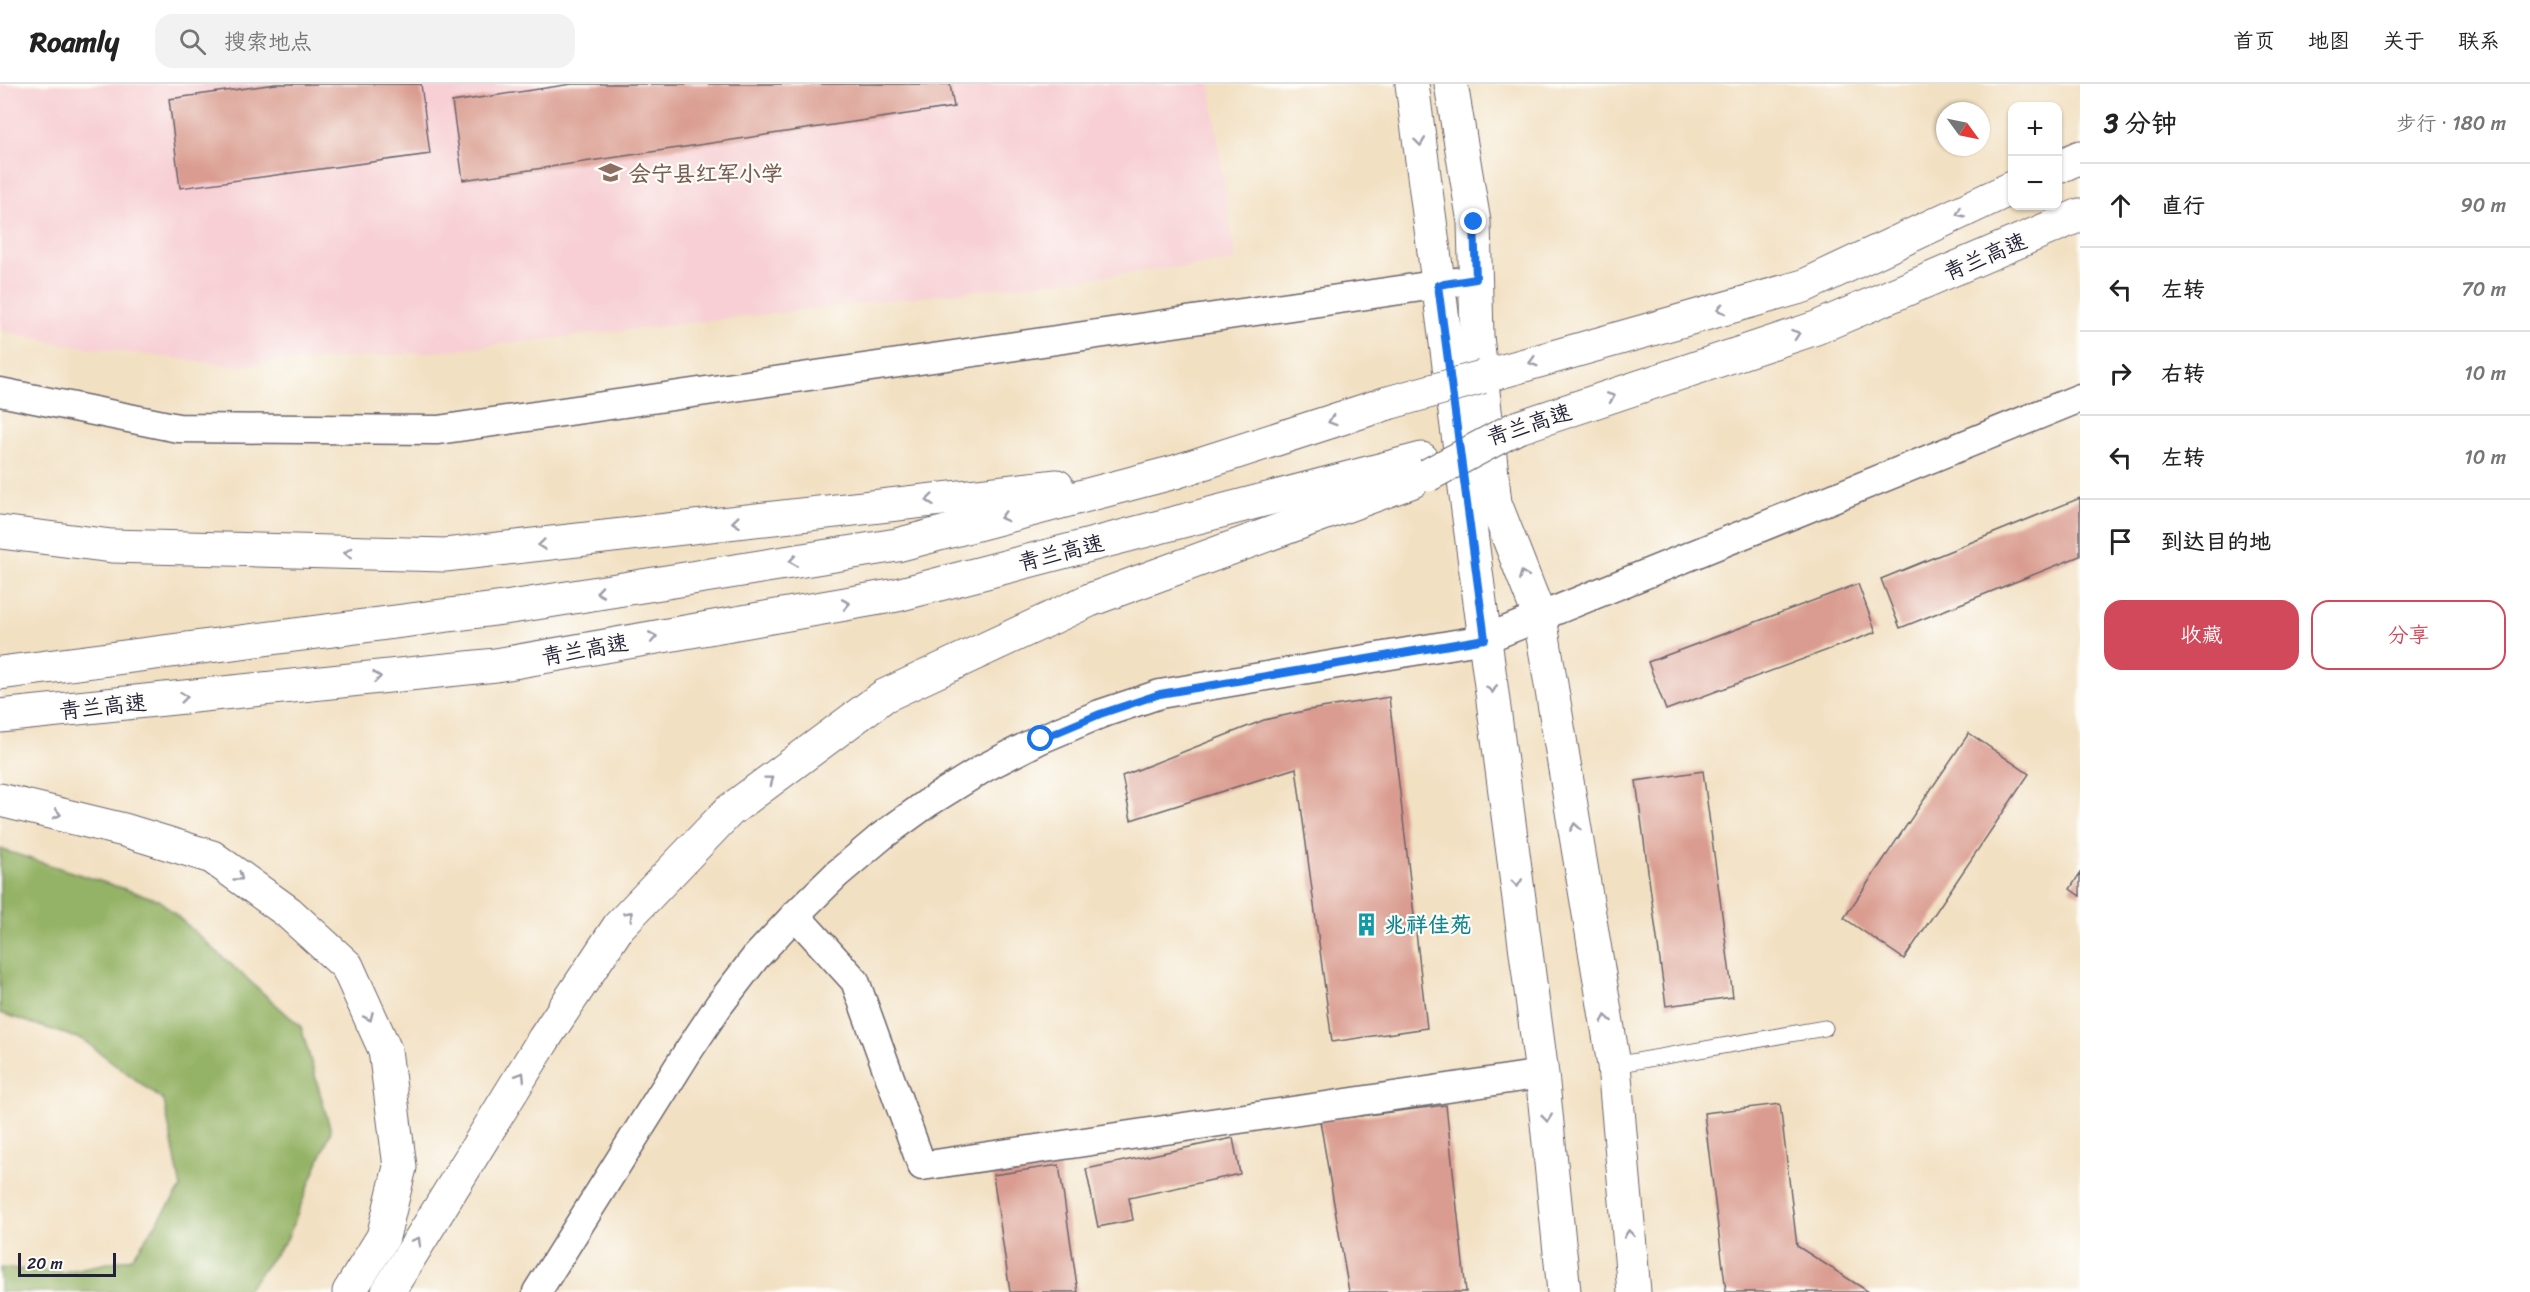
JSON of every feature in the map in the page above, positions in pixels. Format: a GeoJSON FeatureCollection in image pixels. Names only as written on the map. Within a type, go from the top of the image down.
{"type":"FeatureCollection","features":[{"type":"Feature","properties":{"kind":"main road"},"geometry":{"type":"LineString","coordinates":[[1412,84],[1542,1074],[1564,1292]]}},
{"type":"Feature","properties":{"kind":"main road"},"geometry":{"type":"LineString","coordinates":[[1451,84],[1474,222],[1478,336],[1496,503],[1540,618],[1614,1065],[1634,1292]]}},
{"type":"Feature","properties":{"kind":"main road"},"geometry":{"type":"LineString","coordinates":[[2062,165],[2080,157]]}},
{"type":"Feature","properties":{"kind":"main road","name":"青兰高速"},"geometry":{"type":"LineString","coordinates":[[0,673],[511,607],[897,545],[1176,472],[1388,403],[1804,286],[2008,190]]}},
{"type":"Feature","properties":{"kind":"main road","name":"青兰高速"},"geometry":{"type":"LineString","coordinates":[[0,716],[496,665],[897,595],[1425,467],[1516,429],[1816,328],[2080,215]]}},
{"type":"Feature","properties":{"kind":"main road"},"geometry":{"type":"LineString","coordinates":[[388,1292],[544,1039],[619,926],[729,812],[884,696],[1090,600],[1425,467]]}},
{"type":"Feature","properties":{"kind":"main road"},"geometry":{"type":"LineString","coordinates":[[0,532],[111,546],[446,555],[1176,472]]}},
{"type":"Feature","properties":{"kind":"main road"},"geometry":{"type":"LineString","coordinates":[[0,800],[124,830],[212,857],[288,912],[346,966],[384,1050],[400,1167],[383,1237],[349,1292]]}},
{"type":"Feature","properties":{"kind":"street"},"geometry":{"type":"LineString","coordinates":[[0,392],[177,428],[438,430],[1476,279]]}},
{"type":"Feature","properties":{"kind":"street"},"geometry":{"type":"LineString","coordinates":[[537,1292],[719,1005],[755,958],[795,915],[855,859],[929,802],[993,763],[1041,739],[1100,714],[1160,694],[1485,639],[2080,398]]}},
{"type":"Feature","properties":{"kind":"street"},"geometry":{"type":"LineString","coordinates":[[795,915],[855,981],[922,1166],[1542,1074]]}},
{"type":"Feature","properties":{"kind":"lane"},"geometry":{"type":"LineString","coordinates":[[1614,1065],[1825,1028]]}},
{"type":"Feature","properties":{"kind":"shaded area","name":"会宁县红军小学"},"geometry":{"type":"Polygon","coordinates":[[[0,84],[1210,84],[1235,261],[433,352],[235,366],[61,344],[0,330],[0,84]]]}},
{"type":"Feature","properties":{"kind":"green space"},"geometry":{"type":"Polygon","coordinates":[[[0,849],[159,900],[301,1027],[331,1131],[287,1239],[245,1292],[0,1292],[0,1268],[63,1272],[132,1258],[181,1188],[164,1101],[83,1040],[0,1013],[0,849]]]}},
{"type":"Feature","properties":{"kind":"building"},"geometry":{"type":"Polygon","coordinates":[[[276,84],[421,84],[430,154],[180,188],[169,99],[276,84]]]}},
{"type":"Feature","properties":{"kind":"building"},"geometry":{"type":"Polygon","coordinates":[[[572,84],[950,84],[954,107],[463,180],[452,102],[572,84]]]}},
{"type":"Feature","properties":{"kind":"building"},"geometry":{"type":"Polygon","coordinates":[[[2080,498],[2080,556],[1900,628],[1881,579],[2080,498]]]}},
{"type":"Feature","properties":{"kind":"building"},"geometry":{"type":"Polygon","coordinates":[[[1858,584],[1876,632],[1666,710],[1648,662],[1858,584]]]}},
{"type":"Feature","properties":{"kind":"building","name":"兆祥佳苑"},"geometry":{"type":"Polygon","coordinates":[[[1389,697],[1427,1028],[1332,1042],[1296,768],[1131,820],[1122,776],[1264,720],[1389,697]]]}},
{"type":"Feature","properties":{"kind":"building"},"geometry":{"type":"Polygon","coordinates":[[[1969,733],[2029,774],[1904,959],[1844,918],[1969,733]]]}},
{"type":"Feature","properties":{"kind":"building"},"geometry":{"type":"Polygon","coordinates":[[[1703,771],[1733,997],[1666,1006],[1636,781],[1703,771]]]}},
{"type":"Feature","properties":{"kind":"building"},"geometry":{"type":"Polygon","coordinates":[[[2080,873],[2080,896],[2070,889],[2080,873]]]}},
{"type":"Feature","properties":{"kind":"building"},"geometry":{"type":"Polygon","coordinates":[[[1780,1104],[1797,1246],[1869,1292],[1726,1292],[1704,1113],[1780,1104]]]}},
{"type":"Feature","properties":{"kind":"building"},"geometry":{"type":"Polygon","coordinates":[[[1446,1105],[1466,1292],[1349,1292],[1320,1121],[1446,1105]]]}},
{"type":"Feature","properties":{"kind":"building"},"geometry":{"type":"Polygon","coordinates":[[[1233,1138],[1240,1174],[1129,1198],[1133,1220],[1098,1227],[1086,1169],[1233,1138]]]}},
{"type":"Feature","properties":{"kind":"building"},"geometry":{"type":"Polygon","coordinates":[[[1059,1165],[1078,1292],[1010,1292],[993,1175],[1059,1165]]]}},
{"type":"Feature","properties":{"kind":"place","name":"会宁县红军小学"},"geometry":{"type":"Point","coordinates":[611,173]}},
{"type":"Feature","properties":{"kind":"place","name":"兆祥佳苑"},"geometry":{"type":"Point","coordinates":[1366,924]}},
{"type":"Feature","properties":{"kind":"route"},"geometry":{"type":"LineString","coordinates":[[1041,739],[1100,714],[1160,694],[1485,639],[1438,285],[1476,279],[1474,222]]}}]}
